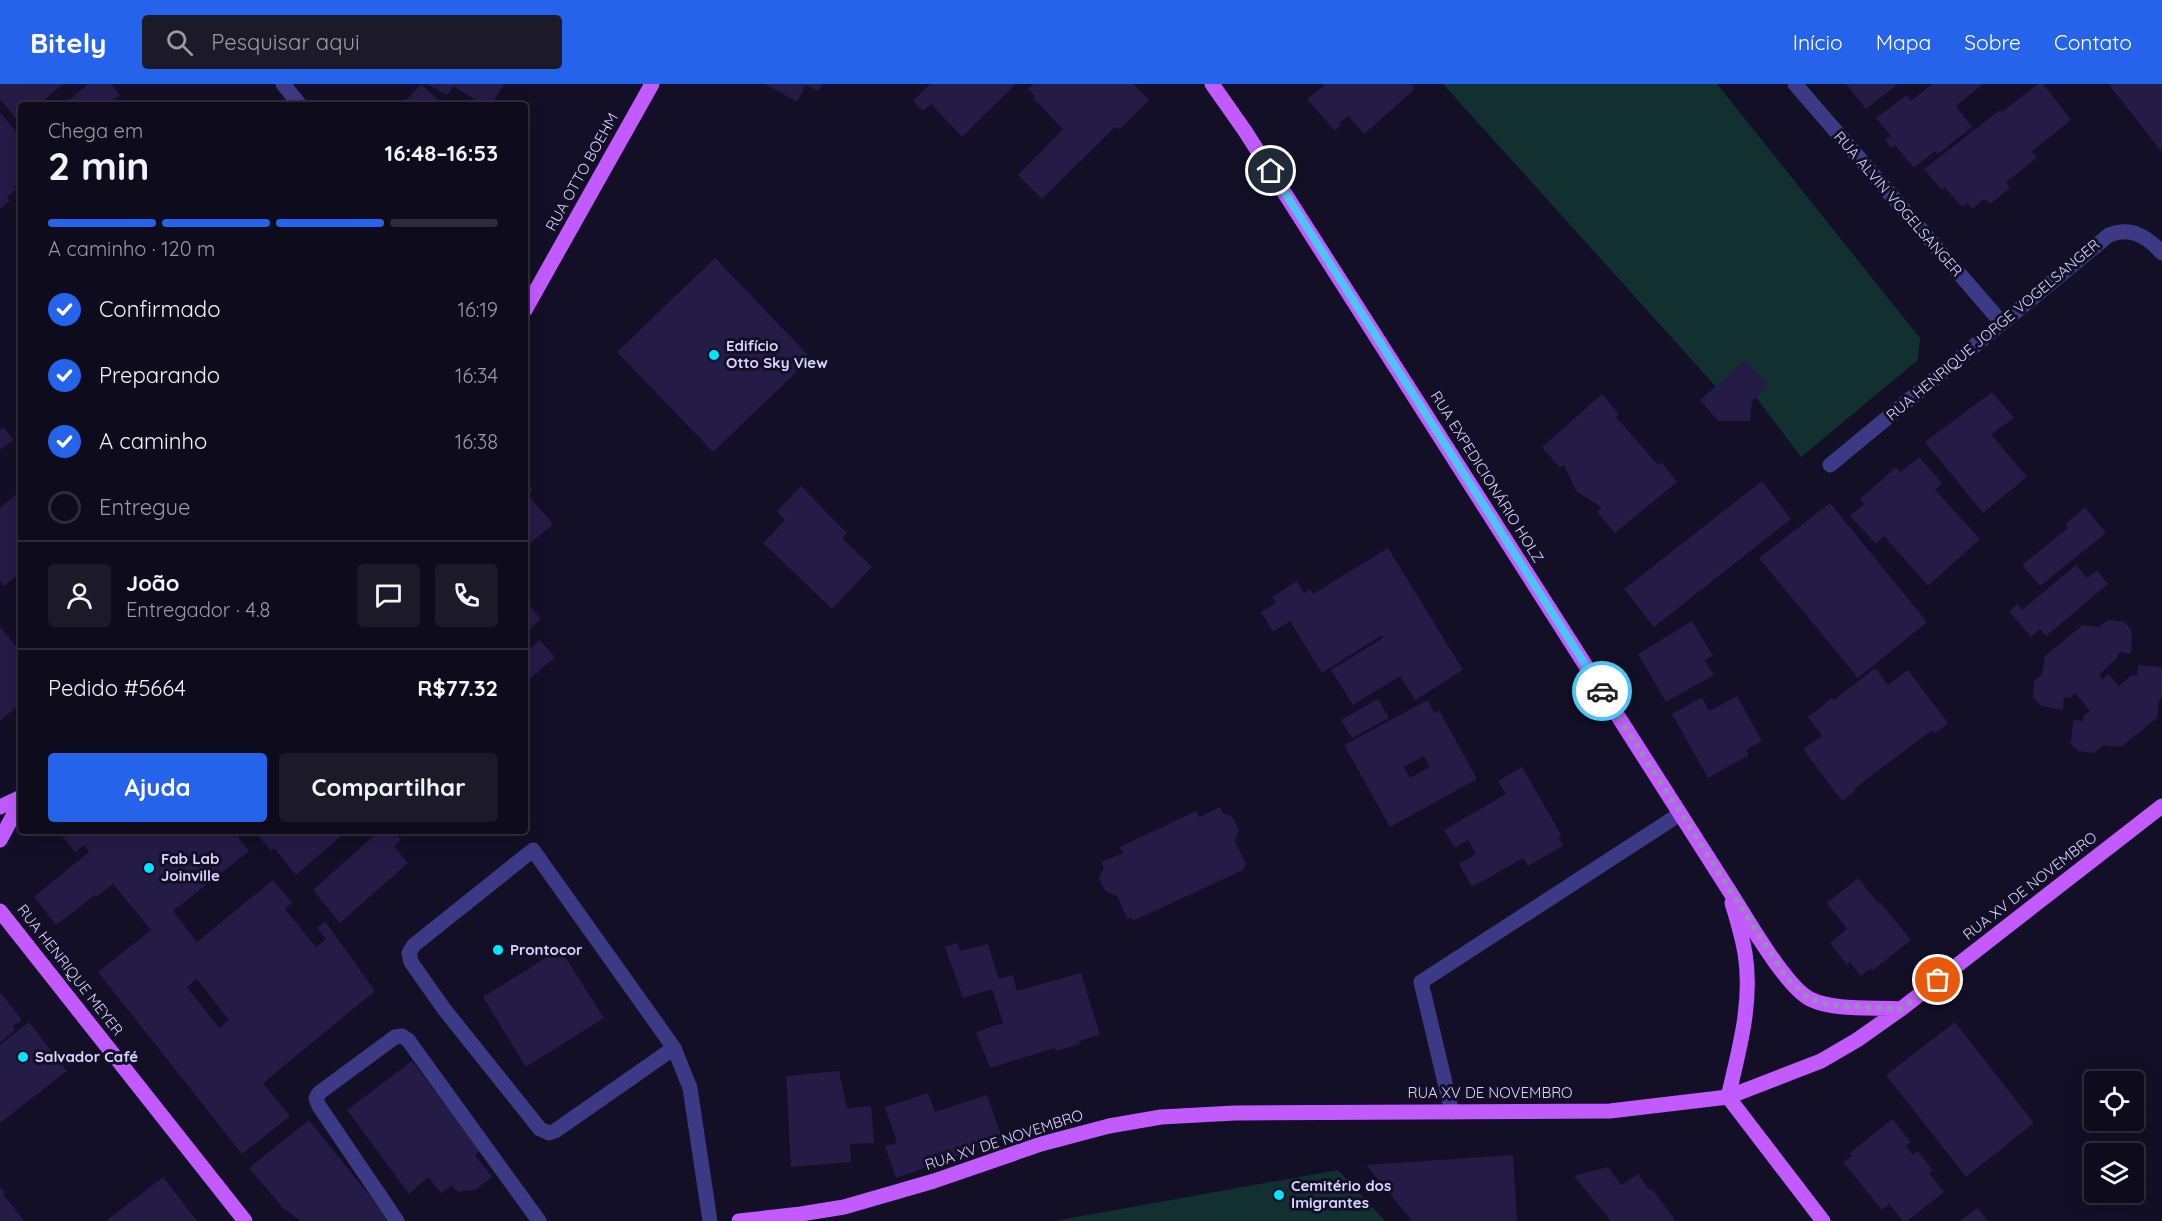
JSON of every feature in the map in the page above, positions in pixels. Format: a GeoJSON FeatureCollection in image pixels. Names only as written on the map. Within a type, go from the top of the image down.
{"type":"FeatureCollection","features":[{"type":"Feature","properties":{"kind":"main road","name":"RUA OTTO BOEHM"},"geometry":{"type":"LineString","coordinates":[[528,305],[652,84]]}},
{"type":"Feature","properties":{"kind":"main road","name":"RUA EXPEDICIONÁRIO HOLZ"},"geometry":{"type":"LineString","coordinates":[[1212,84],[1245,131],[1788,980],[1808,998],[1830,1005],[1901,1009]]}},
{"type":"Feature","properties":{"kind":"main road"},"geometry":{"type":"LineString","coordinates":[[0,807],[18,798]]}},
{"type":"Feature","properties":{"kind":"main road","name":"RUA XV DE NOVEMBRO"},"geometry":{"type":"LineString","coordinates":[[739,1221],[844,1207],[934,1181],[1041,1144],[1109,1126],[1161,1117],[1235,1113],[1610,1111],[1728,1097],[1821,1061],[1857,1040],[1901,1009],[2162,806]]}},
{"type":"Feature","properties":{"kind":"main road"},"geometry":{"type":"LineString","coordinates":[[0,840],[18,807]]}},
{"type":"Feature","properties":{"kind":"main road","name":"RUA EXPEDICIONÁRIO HOLZ"},"geometry":{"type":"LineString","coordinates":[[1728,1097],[1740,1045],[1748,990],[1745,953],[1730,892]]}},
{"type":"Feature","properties":{"kind":"main road","name":"RUA HENRIQUE MEYER"},"geometry":{"type":"LineString","coordinates":[[0,911],[244,1221]]}},
{"type":"Feature","properties":{"kind":"main road"},"geometry":{"type":"LineString","coordinates":[[1728,1097],[1823,1221]]}},
{"type":"Feature","properties":{"kind":"street"},"geometry":{"type":"LineString","coordinates":[[283,84],[298,102]]}},
{"type":"Feature","properties":{"kind":"street","name":"RUA ALVIN VOGELSANGER"},"geometry":{"type":"LineString","coordinates":[[1795,84],[2002,323]]}},
{"type":"Feature","properties":{"kind":"street","name":"RUA HENRIQUE JORGE VOGELSANGER"},"geometry":{"type":"LineString","coordinates":[[1830,465],[2109,235],[2121,230],[2138,233],[2162,253]]}},
{"type":"Feature","properties":{"kind":"street"},"geometry":{"type":"LineString","coordinates":[[1452,1112],[1421,982],[1680,814]]}},
{"type":"Feature","properties":{"kind":"street"},"geometry":{"type":"LineString","coordinates":[[674,1048],[564,1125],[549,1133],[540,1129],[444,1009],[411,962],[409,953],[414,945],[533,850],[674,1048],[690,1088],[710,1221]]}},
{"type":"Feature","properties":{"kind":"street"},"geometry":{"type":"LineString","coordinates":[[397,1221],[319,1106],[316,1098],[319,1093],[385,1044],[395,1037],[402,1036],[408,1040],[539,1221]]}},
{"type":"Feature","properties":{"kind":"green space"},"geometry":{"type":"Polygon","coordinates":[[[1443,84],[1717,84],[1920,338],[1918,360],[1801,457],[1755,396],[1737,410],[1443,84]]]}},
{"type":"Feature","properties":{"kind":"green space","name":"Cemitério dos Imigrantes"},"geometry":{"type":"Polygon","coordinates":[[[1338,1170],[1385,1221],[1054,1221],[1338,1170]]]}},
{"type":"Feature","properties":{"kind":"building"},"geometry":{"type":"Polygon","coordinates":[[[0,84],[63,84],[42,102],[18,102],[18,121],[0,99],[0,84]]]}},
{"type":"Feature","properties":{"kind":"building"},"geometry":{"type":"Polygon","coordinates":[[[88,84],[111,84],[120,95],[112,102],[67,102],[88,84]]]}},
{"type":"Feature","properties":{"kind":"building"},"geometry":{"type":"Polygon","coordinates":[[[421,84],[441,102],[405,102],[421,84]]]}},
{"type":"Feature","properties":{"kind":"building"},"geometry":{"type":"Polygon","coordinates":[[[427,84],[504,84],[493,102],[479,102],[453,86],[447,95],[427,84]]]}},
{"type":"Feature","properties":{"kind":"building"},"geometry":{"type":"Polygon","coordinates":[[[765,84],[822,84],[818,91],[806,85],[797,102],[765,84]]]}},
{"type":"Feature","properties":{"kind":"building"},"geometry":{"type":"Polygon","coordinates":[[[930,84],[1016,84],[962,137],[931,104],[923,111],[913,101],[930,84]]]}},
{"type":"Feature","properties":{"kind":"building"},"geometry":{"type":"Polygon","coordinates":[[[1033,84],[1133,84],[1149,100],[1120,129],[1115,127],[1042,199],[1018,175],[1063,129],[1033,98],[1035,96],[1028,89],[1033,84]]]}},
{"type":"Feature","properties":{"kind":"building"},"geometry":{"type":"Polygon","coordinates":[[[1322,84],[1410,84],[1415,89],[1364,134],[1348,116],[1339,123],[1341,125],[1335,131],[1307,99],[1324,86],[1322,84]]]}},
{"type":"Feature","properties":{"kind":"building"},"geometry":{"type":"Polygon","coordinates":[[[1846,84],[1898,84],[1866,109],[1846,84]]]}},
{"type":"Feature","properties":{"kind":"building"},"geometry":{"type":"Polygon","coordinates":[[[1932,84],[1983,84],[1956,106],[1972,127],[1938,154],[1935,151],[1914,168],[1895,145],[1891,148],[1885,140],[1891,136],[1876,118],[1907,95],[1911,101],[1932,84]]]}},
{"type":"Feature","properties":{"kind":"building"},"geometry":{"type":"Polygon","coordinates":[[[2038,84],[2043,84],[2071,120],[2032,151],[2037,158],[2006,182],[2010,188],[1990,204],[1984,199],[1972,209],[1968,203],[1962,207],[1945,188],[1942,190],[1924,169],[2000,110],[2002,112],[2038,84]]]}},
{"type":"Feature","properties":{"kind":"building"},"geometry":{"type":"Polygon","coordinates":[[[2162,84],[2162,152],[2109,85],[2162,84]]]}},
{"type":"Feature","properties":{"kind":"building"},"geometry":{"type":"Polygon","coordinates":[[[0,112],[18,134],[18,184],[14,187],[17,189],[7,197],[10,201],[0,209],[0,112]]]}},
{"type":"Feature","properties":{"kind":"building","name":"Edifício Otto Sky View"},"geometry":{"type":"Polygon","coordinates":[[[715,258],[811,358],[713,452],[617,352],[715,258]]]}},
{"type":"Feature","properties":{"kind":"building"},"geometry":{"type":"Polygon","coordinates":[[[1746,360],[1769,386],[1752,401],[1750,421],[1718,421],[1700,400],[1746,360]]]}},
{"type":"Feature","properties":{"kind":"building"},"geometry":{"type":"Polygon","coordinates":[[[1992,392],[2014,418],[1991,434],[2027,477],[1983,513],[1925,442],[1992,392]]]}},
{"type":"Feature","properties":{"kind":"building"},"geometry":{"type":"Polygon","coordinates":[[[1602,394],[1619,414],[1616,417],[1658,465],[1661,462],[1677,482],[1615,533],[1597,512],[1601,508],[1576,491],[1564,465],[1560,468],[1542,447],[1602,394]]]}},
{"type":"Feature","properties":{"kind":"building"},"geometry":{"type":"Polygon","coordinates":[[[3,427],[15,442],[12,441],[0,450],[0,430],[3,427]]]}},
{"type":"Feature","properties":{"kind":"building"},"geometry":{"type":"Polygon","coordinates":[[[1919,457],[1942,483],[1935,490],[1980,539],[1928,586],[1884,536],[1876,544],[1850,516],[1864,504],[1860,499],[1896,467],[1901,472],[1919,457]]]}},
{"type":"Feature","properties":{"kind":"building"},"geometry":{"type":"Polygon","coordinates":[[[1762,481],[1791,519],[1654,627],[1624,589],[1762,481]]]}},
{"type":"Feature","properties":{"kind":"building"},"geometry":{"type":"Polygon","coordinates":[[[528,484],[533,490],[528,495],[528,484]]]}},
{"type":"Feature","properties":{"kind":"building"},"geometry":{"type":"Polygon","coordinates":[[[801,486],[847,533],[842,538],[872,567],[832,609],[763,543],[785,520],[777,511],[801,486]]]}},
{"type":"Feature","properties":{"kind":"building"},"geometry":{"type":"Polygon","coordinates":[[[18,493],[18,574],[4,586],[0,581],[0,508],[18,493]]]}},
{"type":"Feature","properties":{"kind":"building"},"geometry":{"type":"Polygon","coordinates":[[[528,495],[553,524],[528,545],[528,495]]]}},
{"type":"Feature","properties":{"kind":"building"},"geometry":{"type":"Polygon","coordinates":[[[1830,503],[1927,622],[1858,678],[1759,558],[1830,503]]]}},
{"type":"Feature","properties":{"kind":"building"},"geometry":{"type":"Polygon","coordinates":[[[2085,507],[2106,533],[2040,586],[2022,565],[2068,528],[2065,525],[2085,507]]]}},
{"type":"Feature","properties":{"kind":"building"},"geometry":{"type":"Polygon","coordinates":[[[1388,548],[1463,670],[1415,700],[1400,676],[1353,705],[1331,670],[1383,638],[1382,635],[1322,673],[1290,621],[1273,632],[1261,612],[1276,603],[1272,597],[1297,581],[1304,593],[1310,589],[1313,594],[1388,548]]]}},
{"type":"Feature","properties":{"kind":"building"},"geometry":{"type":"Polygon","coordinates":[[[2076,565],[2087,578],[2097,570],[2108,584],[2046,636],[2040,629],[2031,637],[2009,611],[2018,604],[2022,610],[2076,565]]]}},
{"type":"Feature","properties":{"kind":"building"},"geometry":{"type":"Polygon","coordinates":[[[528,604],[541,619],[528,630],[528,604]]]}},
{"type":"Feature","properties":{"kind":"building"},"geometry":{"type":"Polygon","coordinates":[[[2108,620],[2125,622],[2132,631],[2131,654],[2119,652],[2117,658],[2099,675],[2103,679],[2108,674],[2119,686],[2132,675],[2137,676],[2138,665],[2162,667],[2162,697],[2159,700],[2157,718],[2121,747],[2103,745],[2094,753],[2078,751],[2071,744],[2073,720],[2083,721],[2084,715],[2090,711],[2075,693],[2070,698],[2064,697],[2063,710],[2041,706],[2033,698],[2034,681],[2042,674],[2045,656],[2083,625],[2099,627],[2108,620]]]}},
{"type":"Feature","properties":{"kind":"building"},"geometry":{"type":"Polygon","coordinates":[[[1692,621],[1713,656],[1705,660],[1714,675],[1666,702],[1638,654],[1692,621]]]}},
{"type":"Feature","properties":{"kind":"building"},"geometry":{"type":"Polygon","coordinates":[[[0,627],[18,648],[18,706],[0,721],[0,627]]]}},
{"type":"Feature","properties":{"kind":"building"},"geometry":{"type":"Polygon","coordinates":[[[540,640],[555,657],[528,680],[528,650],[540,640]]]}},
{"type":"Feature","properties":{"kind":"building"},"geometry":{"type":"Polygon","coordinates":[[[1875,668],[1888,685],[1908,670],[1948,723],[1935,733],[1932,730],[1854,789],[1855,791],[1842,801],[1803,749],[1822,736],[1808,717],[1875,668]]]}},
{"type":"Feature","properties":{"kind":"building"},"geometry":{"type":"Polygon","coordinates":[[[1737,696],[1762,741],[1746,750],[1749,755],[1708,778],[1672,714],[1702,697],[1709,711],[1737,696]]]}},
{"type":"Feature","properties":{"kind":"building"},"geometry":{"type":"Polygon","coordinates":[[[1378,699],[1389,718],[1352,738],[1341,720],[1378,699]]]}},
{"type":"Feature","properties":{"kind":"building"},"geometry":{"type":"Polygon","coordinates":[[[1428,700],[1434,713],[1439,710],[1477,779],[1390,827],[1344,745],[1428,700]],[[1424,756],[1404,767],[1410,778],[1430,767],[1424,756]]]}},
{"type":"Feature","properties":{"kind":"building"},"geometry":{"type":"Polygon","coordinates":[[[1522,767],[1562,836],[1558,837],[1563,846],[1528,866],[1523,858],[1472,887],[1459,864],[1476,854],[1468,840],[1455,848],[1444,830],[1506,794],[1498,781],[1522,767]]]}},
{"type":"Feature","properties":{"kind":"building"},"geometry":{"type":"Polygon","coordinates":[[[1220,807],[1223,813],[1232,816],[1239,830],[1235,841],[1246,864],[1243,870],[1135,920],[1130,918],[1128,920],[1117,896],[1106,892],[1099,878],[1104,868],[1101,862],[1123,853],[1120,847],[1196,811],[1199,817],[1220,807]]]}},
{"type":"Feature","properties":{"kind":"building"},"geometry":{"type":"Polygon","coordinates":[[[60,834],[235,834],[249,851],[173,911],[197,942],[273,880],[292,903],[285,909],[316,947],[326,939],[317,928],[325,921],[375,991],[263,1083],[290,1116],[242,1154],[98,972],[151,930],[113,884],[56,925],[34,897],[89,852],[84,845],[75,852],[60,834]],[[197,979],[187,987],[219,1028],[229,1020],[197,979]]]}},
{"type":"Feature","properties":{"kind":"building"},"geometry":{"type":"Polygon","coordinates":[[[257,834],[344,834],[296,875],[274,848],[271,851],[257,834]]]}},
{"type":"Feature","properties":{"kind":"building"},"geometry":{"type":"Polygon","coordinates":[[[376,834],[396,834],[401,840],[394,846],[408,863],[340,923],[313,890],[376,834]]]}},
{"type":"Feature","properties":{"kind":"building"},"geometry":{"type":"Polygon","coordinates":[[[1858,878],[1911,940],[1872,971],[1871,968],[1861,976],[1850,962],[1847,965],[1830,943],[1847,929],[1827,903],[1858,878]]]}},
{"type":"Feature","properties":{"kind":"building"},"geometry":{"type":"Polygon","coordinates":[[[957,943],[960,951],[988,944],[999,979],[1013,975],[1017,991],[1081,973],[1100,1035],[1079,1041],[1080,1044],[1055,1051],[1055,1048],[990,1068],[976,1032],[1003,1023],[992,989],[963,998],[945,947],[957,943]]]}},
{"type":"Feature","properties":{"kind":"building"},"geometry":{"type":"Polygon","coordinates":[[[560,949],[604,1018],[526,1067],[483,997],[560,949]]]}},
{"type":"Feature","properties":{"kind":"building"},"geometry":{"type":"Polygon","coordinates":[[[0,992],[22,1020],[13,1026],[15,1030],[0,1042],[0,992]]]}},
{"type":"Feature","properties":{"kind":"building"},"geometry":{"type":"Polygon","coordinates":[[[29,1022],[67,1071],[0,1123],[0,1045],[29,1022]]]}},
{"type":"Feature","properties":{"kind":"building"},"geometry":{"type":"Polygon","coordinates":[[[1955,1022],[2034,1123],[1966,1177],[1886,1075],[1955,1022]]]}},
{"type":"Feature","properties":{"kind":"building"},"geometry":{"type":"Polygon","coordinates":[[[412,1061],[480,1150],[475,1155],[492,1177],[475,1190],[461,1191],[462,1193],[454,1189],[452,1185],[441,1193],[428,1177],[409,1194],[347,1110],[412,1061]]]}},
{"type":"Feature","properties":{"kind":"building"},"geometry":{"type":"Polygon","coordinates":[[[839,1071],[847,1108],[871,1106],[874,1143],[850,1144],[851,1162],[791,1167],[786,1076],[839,1071]]]}},
{"type":"Feature","properties":{"kind":"building"},"geometry":{"type":"Polygon","coordinates":[[[928,1093],[935,1112],[987,1095],[1003,1140],[896,1178],[885,1146],[897,1143],[885,1107],[928,1093]]]}},
{"type":"Feature","properties":{"kind":"building"},"geometry":{"type":"Polygon","coordinates":[[[1892,1119],[1911,1142],[1906,1146],[1913,1155],[1917,1151],[1933,1170],[1929,1173],[1944,1192],[1907,1221],[1903,1221],[1889,1204],[1882,1210],[1843,1162],[1852,1156],[1850,1153],[1892,1119]]]}},
{"type":"Feature","properties":{"kind":"building"},"geometry":{"type":"Polygon","coordinates":[[[309,1120],[390,1221],[301,1221],[283,1208],[249,1168],[309,1120]]]}},
{"type":"Feature","properties":{"kind":"building"},"geometry":{"type":"Polygon","coordinates":[[[1513,1155],[1517,1221],[1412,1221],[1366,1165],[1513,1155]]]}},
{"type":"Feature","properties":{"kind":"building"},"geometry":{"type":"Polygon","coordinates":[[[1608,1167],[1621,1185],[1638,1174],[1676,1221],[1611,1221],[1574,1176],[1608,1167]]]}},
{"type":"Feature","properties":{"kind":"building"},"geometry":{"type":"Polygon","coordinates":[[[163,1177],[197,1221],[106,1221],[163,1177]]]}},
{"type":"Feature","properties":{"kind":"building"},"geometry":{"type":"Polygon","coordinates":[[[0,1186],[5,1193],[3,1194],[24,1221],[0,1221],[0,1186]]]}},
{"type":"Feature","properties":{"kind":"building"},"geometry":{"type":"Polygon","coordinates":[[[1978,1208],[1988,1221],[1960,1221],[1978,1208]]]}},
{"type":"Feature","properties":{"kind":"way so far"},"geometry":{"type":"LineString","coordinates":[[1602,691],[1788,980],[1808,998],[1830,1005],[1901,1009],[1938,980]]}},
{"type":"Feature","properties":{"kind":"place","name":"Edifício Otto Sky View"},"geometry":{"type":"Point","coordinates":[714,355]}},
{"type":"Feature","properties":{"kind":"place","name":"Fab Lab Joinville"},"geometry":{"type":"Point","coordinates":[149,868]}},
{"type":"Feature","properties":{"kind":"place","name":"Prontocor"},"geometry":{"type":"Point","coordinates":[498,950]}},
{"type":"Feature","properties":{"kind":"place","name":"Salvador Café"},"geometry":{"type":"Point","coordinates":[23,1057]}},
{"type":"Feature","properties":{"kind":"place","name":"Cemitério dos Imigrantes"},"geometry":{"type":"Point","coordinates":[1279,1195]}},
{"type":"Feature","properties":{"kind":"route"},"geometry":{"type":"LineString","coordinates":[[1271,171],[1602,691]]}}]}
